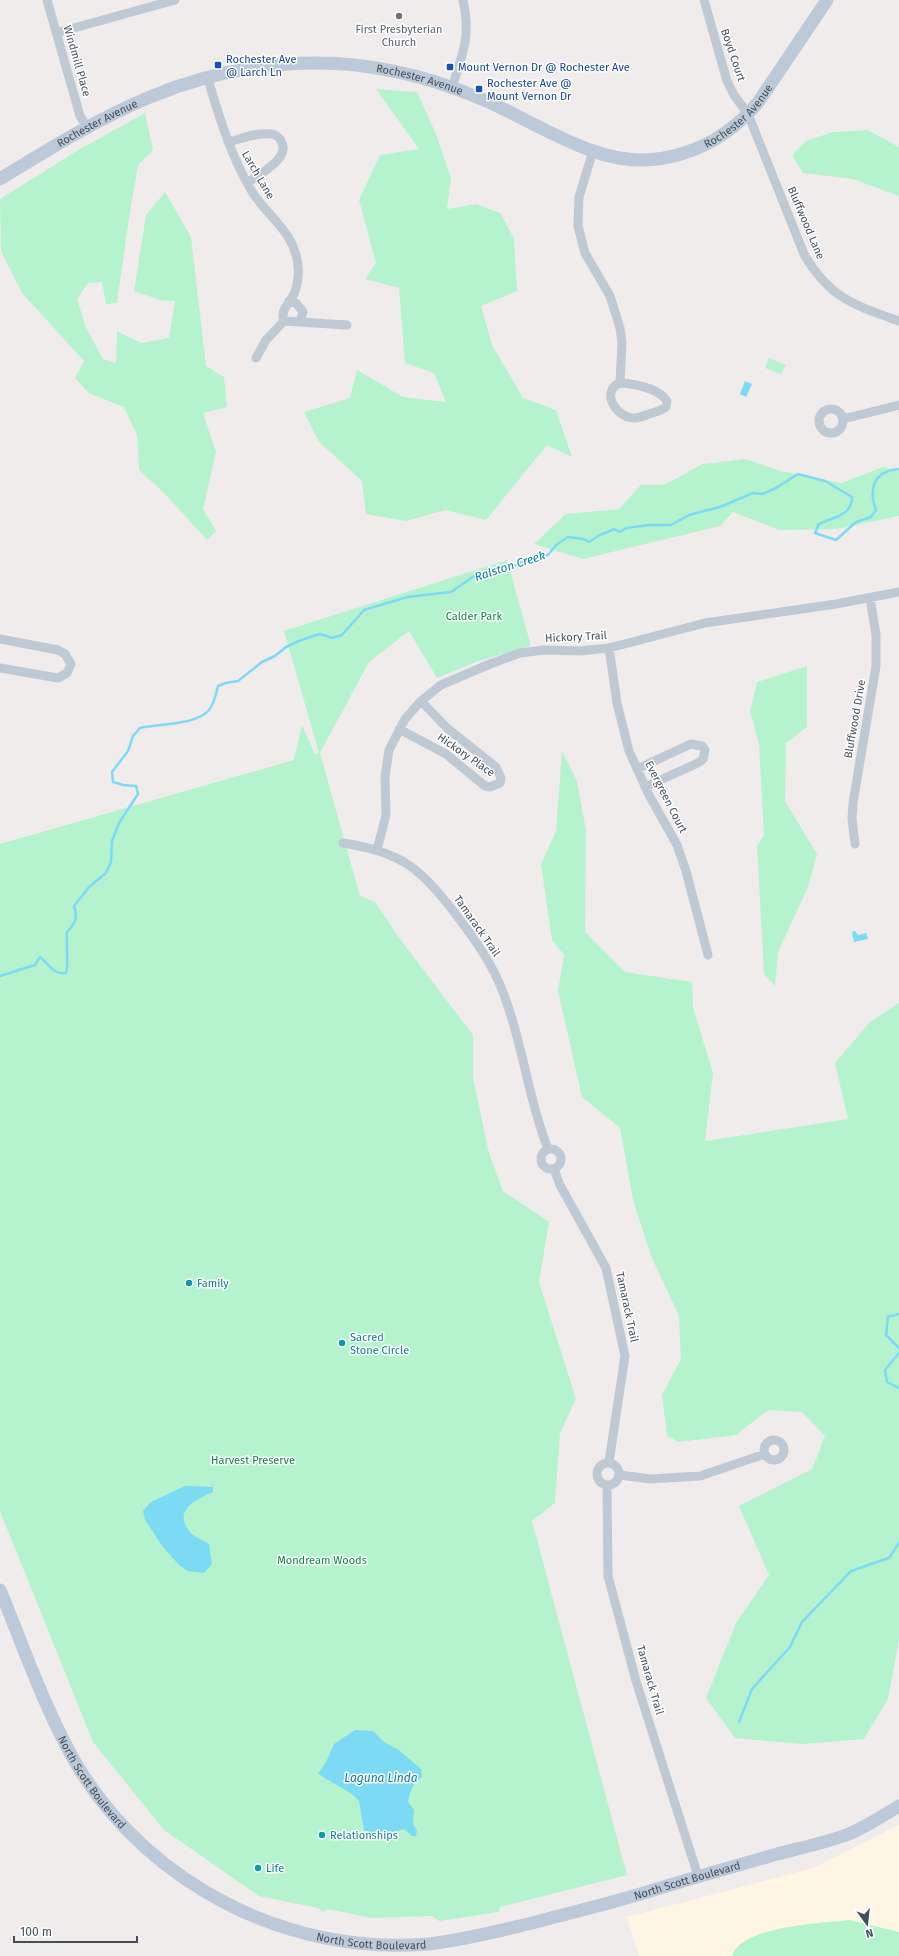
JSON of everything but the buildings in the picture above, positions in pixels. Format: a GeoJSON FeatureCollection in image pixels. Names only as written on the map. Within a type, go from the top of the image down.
{"type":"FeatureCollection","features":[{"type":"Feature","properties":{"kind":"main road","name":"Rochester Avenue"},"geometry":{"type":"LineString","coordinates":[[0,179],[86,127],[153,94],[207,76],[260,66],[318,63],[376,68],[405,73],[452,87],[503,108],[594,151],[627,159],[672,157],[700,148],[713,141],[732,129],[748,114],[759,101],[827,0]]}},
{"type":"Feature","properties":{"kind":"main road","name":"North Scott Boulevard"},"geometry":{"type":"LineString","coordinates":[[0,1590],[54,1720],[73,1757],[95,1792],[118,1820],[154,1856],[202,1890],[249,1915],[296,1932],[349,1942],[378,1945],[428,1944],[482,1936],[613,1902],[698,1876],[847,1835],[899,1806]]}},
{"type":"Feature","properties":{"kind":"street","name":"Windmill Place"},"geometry":{"type":"LineString","coordinates":[[47,0],[80,116],[86,127]]}},
{"type":"Feature","properties":{"kind":"street"},"geometry":{"type":"LineString","coordinates":[[56,33],[175,0]]}},
{"type":"Feature","properties":{"kind":"street"},"geometry":{"type":"LineString","coordinates":[[452,87],[466,43],[466,15],[463,0]]}},
{"type":"Feature","properties":{"kind":"street","name":"Boyd Court"},"geometry":{"type":"LineString","coordinates":[[704,0],[727,81],[734,95],[748,114]]}},
{"type":"Feature","properties":{"kind":"street","name":"Larch Lane"},"geometry":{"type":"LineString","coordinates":[[207,76],[228,142],[247,183],[261,205],[286,234],[295,251],[298,272],[294,294],[283,311],[284,321]]}},
{"type":"Feature","properties":{"kind":"street","name":"Bluffwood Lane"},"geometry":{"type":"LineString","coordinates":[[748,114],[804,254],[812,268],[831,290],[843,299],[856,306],[899,321]]}},
{"type":"Feature","properties":{"kind":"street"},"geometry":{"type":"LineString","coordinates":[[228,142],[270,134],[280,138],[283,144],[282,155],[278,160],[247,183]]}},
{"type":"Feature","properties":{"kind":"street"},"geometry":{"type":"LineString","coordinates":[[594,151],[579,197],[578,226],[585,253],[610,296],[620,328],[620,383]]}},
{"type":"Feature","properties":{"kind":"street"},"geometry":{"type":"LineString","coordinates":[[289,301],[296,303],[303,312],[300,322]]}},
{"type":"Feature","properties":{"kind":"street"},"geometry":{"type":"LineString","coordinates":[[256,358],[266,340],[284,321],[347,325]]}},
{"type":"Feature","properties":{"kind":"street"},"geometry":{"type":"LineString","coordinates":[[620,383],[631,384],[658,392],[664,396],[667,401],[666,407],[640,417],[625,416],[614,408],[611,400],[612,390],[616,384],[620,383]]}},
{"type":"Feature","properties":{"kind":"street"},"geometry":{"type":"LineString","coordinates":[[843,419],[899,405]]}},
{"type":"Feature","properties":{"kind":"street","name":"Hickory Trail"},"geometry":{"type":"LineString","coordinates":[[377,850],[386,815],[385,777],[389,750],[405,719],[420,701],[441,685],[520,653],[544,650],[580,651],[609,648],[704,623],[870,598],[899,592]]}},
{"type":"Feature","properties":{"kind":"street","name":"Bluffwood Drive"},"geometry":{"type":"LineString","coordinates":[[855,844],[852,819],[853,802],[875,674],[877,651],[870,598]]}},
{"type":"Feature","properties":{"kind":"street"},"geometry":{"type":"LineString","coordinates":[[0,639],[58,650],[65,654],[71,664],[67,673],[58,678],[0,668]]}},
{"type":"Feature","properties":{"kind":"street","name":"Evergreen Court"},"geometry":{"type":"LineString","coordinates":[[609,648],[623,732],[637,769],[677,845],[686,871],[708,955]]}},
{"type":"Feature","properties":{"kind":"street","name":"Hickory Place"},"geometry":{"type":"LineString","coordinates":[[399,729],[446,754],[485,786],[490,788],[500,783],[501,778],[496,767],[447,728],[420,701]]}},
{"type":"Feature","properties":{"kind":"street"},"geometry":{"type":"LineString","coordinates":[[637,769],[691,744],[702,746],[705,750],[703,759],[698,763],[646,787]]}},
{"type":"Feature","properties":{"kind":"street","name":"Tamarack Trail"},"geometry":{"type":"LineString","coordinates":[[343,843],[377,850],[403,862],[429,881],[470,933],[491,964],[510,1011],[548,1149],[541,1156],[541,1163],[547,1169],[554,1169],[560,1185],[606,1268],[625,1356],[609,1462]]}},
{"type":"Feature","properties":{"kind":"street"},"geometry":{"type":"LineString","coordinates":[[548,1149],[556,1150],[561,1157],[560,1163],[554,1169]]}},
{"type":"Feature","properties":{"kind":"street"},"geometry":{"type":"LineString","coordinates":[[620,1475],[650,1479],[700,1476],[765,1454]]}},
{"type":"Feature","properties":{"kind":"street"},"geometry":{"type":"LineString","coordinates":[[609,1462],[618,1468],[620,1475],[617,1482],[607,1485],[600,1482],[597,1475],[601,1465],[609,1462]]}},
{"type":"Feature","properties":{"kind":"street","name":"Tamarack Trail"},"geometry":{"type":"LineString","coordinates":[[607,1485],[608,1576],[636,1681],[698,1876]]}},
{"type":"Feature","properties":{"kind":"shaded area"},"geometry":{"type":"Polygon","coordinates":[[[899,1825],[899,1956],[639,1956],[627,1917],[813,1868],[899,1825]]]}},
{"type":"Feature","properties":{"kind":"green space"},"geometry":{"type":"Polygon","coordinates":[[[376,89],[417,92],[436,134],[451,178],[447,209],[476,204],[500,213],[514,238],[517,291],[481,306],[492,345],[523,398],[556,410],[572,457],[547,445],[486,520],[445,510],[406,521],[366,514],[362,481],[319,442],[304,412],[350,398],[357,370],[403,397],[446,402],[434,373],[405,363],[399,288],[365,279],[376,263],[359,200],[380,155],[419,149],[376,89]]]}},
{"type":"Feature","properties":{"kind":"green space"},"geometry":{"type":"Polygon","coordinates":[[[145,113],[153,150],[138,165],[117,303],[106,304],[102,282],[88,283],[77,299],[86,328],[103,359],[116,363],[117,331],[141,343],[169,338],[175,301],[160,300],[134,291],[146,215],[165,192],[191,237],[206,366],[224,377],[227,407],[203,413],[216,452],[203,509],[216,531],[207,540],[166,495],[139,470],[137,435],[124,407],[89,393],[75,378],[84,361],[22,293],[1,251],[0,199],[80,149],[145,113]]]}},
{"type":"Feature","properties":{"kind":"green space"},"geometry":{"type":"Polygon","coordinates":[[[868,130],[899,147],[899,196],[853,179],[803,173],[792,155],[806,141],[833,132],[868,130]]]}},
{"type":"Feature","properties":{"kind":"green space"},"geometry":{"type":"Polygon","coordinates":[[[769,358],[786,365],[781,374],[765,368],[769,358]]]}},
{"type":"Feature","properties":{"kind":"green space"},"geometry":{"type":"Polygon","coordinates":[[[746,459],[781,471],[841,483],[883,467],[899,471],[899,516],[837,529],[779,530],[733,512],[720,526],[583,559],[534,544],[566,514],[619,509],[641,485],[664,485],[703,464],[746,459]]]}},
{"type":"Feature","properties":{"kind":"green space","name":"Harvest Preserve"},"geometry":{"type":"Polygon","coordinates":[[[507,560],[531,646],[476,662],[437,678],[409,631],[369,662],[320,753],[360,896],[375,902],[400,939],[473,1035],[473,1078],[489,1153],[503,1191],[549,1222],[539,1282],[576,1399],[560,1433],[555,1503],[532,1521],[627,1875],[500,1907],[499,1912],[439,1921],[432,1916],[372,1918],[327,1909],[323,1912],[318,1908],[259,1896],[164,1830],[93,1742],[0,1511],[0,844],[294,760],[302,725],[315,754],[319,753],[284,631],[507,560]]]}},
{"type":"Feature","properties":{"kind":"green space"},"geometry":{"type":"Polygon","coordinates":[[[807,666],[807,727],[786,743],[785,801],[817,854],[808,887],[778,952],[775,986],[764,974],[757,846],[764,835],[759,744],[750,711],[757,682],[807,666]]]}},
{"type":"Feature","properties":{"kind":"green space"},"geometry":{"type":"Polygon","coordinates":[[[562,751],[577,781],[586,831],[585,932],[625,972],[692,982],[693,1007],[713,1073],[705,1141],[848,1119],[835,1063],[870,1022],[899,1003],[899,1640],[888,1699],[864,1739],[803,1744],[735,1738],[706,1698],[736,1623],[769,1575],[739,1506],[812,1469],[825,1436],[802,1412],[768,1410],[736,1435],[679,1442],[667,1436],[662,1395],[681,1359],[679,1316],[651,1256],[633,1200],[620,1128],[582,1097],[558,991],[564,955],[552,940],[541,864],[556,831],[562,751]]]}},
{"type":"Feature","properties":{"kind":"green space"},"geometry":{"type":"Polygon","coordinates":[[[850,1920],[899,1932],[899,1956],[732,1956],[738,1946],[750,1938],[766,1932],[803,1925],[850,1920]]]}},
{"type":"Feature","properties":{"kind":"water"},"geometry":{"type":"Polygon","coordinates":[[[745,381],[752,384],[746,397],[740,394],[745,381]]]}},
{"type":"Feature","properties":{"kind":"water"},"geometry":{"type":"Polygon","coordinates":[[[853,931],[855,931],[858,935],[866,933],[868,939],[854,942],[852,934],[853,931]]]}},
{"type":"Feature","properties":{"kind":"water"},"geometry":{"type":"Polygon","coordinates":[[[185,1486],[213,1487],[213,1492],[200,1498],[189,1506],[184,1517],[185,1524],[190,1532],[209,1544],[212,1564],[204,1573],[188,1571],[180,1566],[163,1547],[145,1520],[143,1511],[151,1502],[185,1486]]]}},
{"type":"Feature","properties":{"kind":"water","name":"Laguna Linda"},"geometry":{"type":"Polygon","coordinates":[[[355,1730],[373,1731],[384,1742],[399,1750],[421,1769],[422,1777],[412,1788],[408,1802],[414,1810],[413,1824],[417,1831],[416,1836],[412,1836],[404,1829],[379,1834],[364,1830],[359,1801],[352,1794],[318,1774],[326,1762],[334,1744],[355,1730]]]}},
{"type":"Feature","properties":{"kind":"waterway","name":"Ralston Creek"},"geometry":{"type":"LineString","coordinates":[[0,976],[35,965],[40,957],[54,971],[66,973],[67,932],[72,926],[76,917],[74,906],[89,887],[106,873],[111,862],[112,841],[119,823],[138,794],[136,786],[123,785],[113,782],[112,772],[128,751],[133,736],[140,728],[196,719],[209,710],[215,699],[218,686],[238,681],[262,662],[275,656],[286,647],[301,640],[320,634],[332,638],[342,635],[364,610],[407,597],[451,592],[477,574],[493,569],[510,568],[527,559],[548,555],[556,545],[568,537],[583,539],[589,542],[614,529],[620,532],[626,528],[649,525],[671,525],[689,515],[720,507],[753,493],[762,494],[776,488],[798,474],[825,481],[852,497],[849,508],[845,512],[819,524],[815,533],[836,540],[856,522],[871,517],[876,510],[873,495],[875,482],[884,473],[899,469]]}},
{"type":"Feature","properties":{"kind":"waterway"},"geometry":{"type":"LineString","coordinates":[[899,1314],[888,1317],[886,1335],[899,1348]]}},
{"type":"Feature","properties":{"kind":"waterway"},"geometry":{"type":"LineString","coordinates":[[899,1353],[885,1370],[887,1382],[899,1388]]}},
{"type":"Feature","properties":{"kind":"waterway"},"geometry":{"type":"LineString","coordinates":[[739,1722],[752,1689],[790,1647],[802,1622],[851,1571],[889,1558],[899,1543]]}},
{"type":"Feature","properties":{"kind":"place","name":"First Presbyterian Church"},"geometry":{"type":"Point","coordinates":[399,16]}},
{"type":"Feature","properties":{"kind":"place","name":"Rochester Ave @ Larch Ln"},"geometry":{"type":"Point","coordinates":[218,65]}},
{"type":"Feature","properties":{"kind":"place","name":"Mount Vernon Dr @ Rochester Ave"},"geometry":{"type":"Point","coordinates":[450,67]}},
{"type":"Feature","properties":{"kind":"place","name":"Rochester Ave @ Mount Vernon Dr"},"geometry":{"type":"Point","coordinates":[479,89]}},
{"type":"Feature","properties":{"kind":"place","name":"Family"},"geometry":{"type":"Point","coordinates":[189,1283]}},
{"type":"Feature","properties":{"kind":"place","name":"Sacred Stone Circle"},"geometry":{"type":"Point","coordinates":[342,1343]}},
{"type":"Feature","properties":{"kind":"place","name":"Relationships"},"geometry":{"type":"Point","coordinates":[322,1835]}},
{"type":"Feature","properties":{"kind":"place","name":"Life"},"geometry":{"type":"Point","coordinates":[258,1868]}},
{"type":"Feature","properties":{"kind":"park label","name":"Calder Park"},"geometry":{"type":"Point","coordinates":[474,616]}},
{"type":"Feature","properties":{"kind":"park label","name":"Mondream Woods"},"geometry":{"type":"Point","coordinates":[322,1560]}}]}
